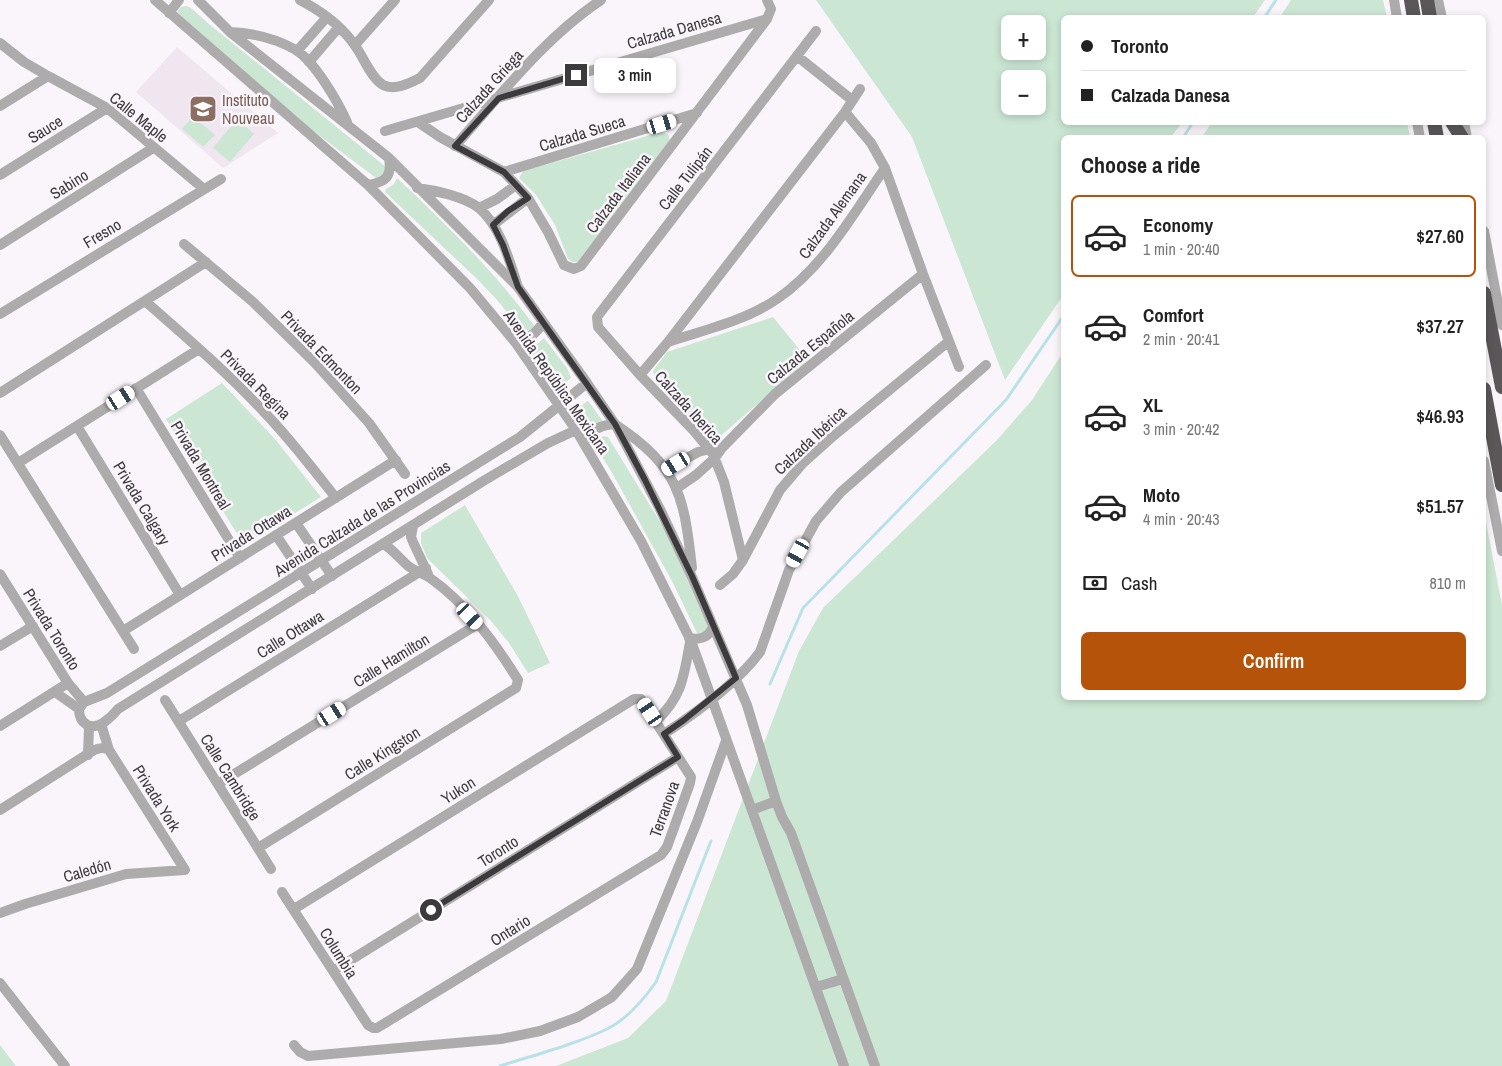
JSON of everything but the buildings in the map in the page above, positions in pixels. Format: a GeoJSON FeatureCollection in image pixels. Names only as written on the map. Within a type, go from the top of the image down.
{"type":"FeatureCollection","features":[{"type":"Feature","properties":{"kind":"highway"},"geometry":{"type":"LineString","coordinates":[[1411,0],[1414,15]]}},
{"type":"Feature","properties":{"kind":"highway"},"geometry":{"type":"LineString","coordinates":[[1427,0],[1430,15]]}},
{"type":"Feature","properties":{"kind":"highway"},"geometry":{"type":"LineString","coordinates":[[1486,303],[1502,387]]}},
{"type":"Feature","properties":{"kind":"highway"},"geometry":{"type":"LineString","coordinates":[[1486,400],[1502,486]]}},
{"type":"Feature","properties":{"kind":"street","name":"Avenida República Mexicana"},"geometry":{"type":"LineString","coordinates":[[156,0],[368,185],[470,288],[515,342],[576,430],[641,541],[690,640],[844,1066]]}},
{"type":"Feature","properties":{"kind":"street"},"geometry":{"type":"LineString","coordinates":[[170,13],[178,0]]}},
{"type":"Feature","properties":{"kind":"street","name":"Avenida República Mexicana"},"geometry":{"type":"LineString","coordinates":[[198,0],[230,32],[389,158],[518,287],[542,324],[587,383],[615,424],[692,576],[736,678],[752,718],[776,801],[791,834],[875,1066]]}},
{"type":"Feature","properties":{"kind":"street"},"geometry":{"type":"LineString","coordinates":[[303,0],[327,16],[339,27],[356,45],[376,79],[391,87],[410,83],[420,78],[489,0]]}},
{"type":"Feature","properties":{"kind":"street"},"geometry":{"type":"LineString","coordinates":[[356,45],[395,0]]}},
{"type":"Feature","properties":{"kind":"street","name":"Calzada Griega"},"geometry":{"type":"LineString","coordinates":[[528,198],[504,172],[455,146],[549,42],[582,13],[601,0]]}},
{"type":"Feature","properties":{"kind":"street"},"geometry":{"type":"LineString","coordinates":[[766,19],[771,9],[767,0]]}},
{"type":"Feature","properties":{"kind":"street"},"geometry":{"type":"LineString","coordinates":[[1394,0],[1396,15]]}},
{"type":"Feature","properties":{"kind":"street"},"geometry":{"type":"LineString","coordinates":[[1438,0],[1441,15]]}},
{"type":"Feature","properties":{"kind":"street"},"geometry":{"type":"LineString","coordinates":[[297,51],[327,16]]}},
{"type":"Feature","properties":{"kind":"street","name":"Calzada Danesa"},"geometry":{"type":"LineString","coordinates":[[385,132],[766,19]]}},
{"type":"Feature","properties":{"kind":"street","name":"Calzada Italiana"},"geometry":{"type":"LineString","coordinates":[[528,198],[564,264],[570,268],[581,266],[766,19]]}},
{"type":"Feature","properties":{"kind":"street"},"geometry":{"type":"LineString","coordinates":[[309,62],[339,27]]}},
{"type":"Feature","properties":{"kind":"street","name":"Calle Tulipán"},"geometry":{"type":"LineString","coordinates":[[597,317],[816,31]]}},
{"type":"Feature","properties":{"kind":"street","name":"Avenida República Mexicana"},"geometry":{"type":"LineString","coordinates":[[230,32],[250,32],[264,36],[297,51],[309,62],[333,96],[348,125]]}},
{"type":"Feature","properties":{"kind":"street","name":"Calle Maple"},"geometry":{"type":"LineString","coordinates":[[0,42],[24,62],[107,108],[204,189]]}},
{"type":"Feature","properties":{"kind":"street"},"geometry":{"type":"LineString","coordinates":[[797,56],[852,100]]}},
{"type":"Feature","properties":{"kind":"street"},"geometry":{"type":"LineString","coordinates":[[0,106],[48,76]]}},
{"type":"Feature","properties":{"kind":"street"},"geometry":{"type":"LineString","coordinates":[[640,375],[668,342],[845,112],[860,89]]}},
{"type":"Feature","properties":{"kind":"street","name":"Sauce"},"geometry":{"type":"LineString","coordinates":[[0,175],[107,108]]}},
{"type":"Feature","properties":{"kind":"street"},"geometry":{"type":"LineString","coordinates":[[845,112],[871,143],[885,168],[948,342],[959,367]]}},
{"type":"Feature","properties":{"kind":"street","name":"Calzada Sueca"},"geometry":{"type":"LineString","coordinates":[[504,172],[697,113]]}},
{"type":"Feature","properties":{"kind":"street"},"geometry":{"type":"LineString","coordinates":[[418,122],[455,146]]}},
{"type":"Feature","properties":{"kind":"street","name":"Sabino"},"geometry":{"type":"LineString","coordinates":[[0,245],[153,148]]}},
{"type":"Feature","properties":{"kind":"street"},"geometry":{"type":"LineString","coordinates":[[368,185],[380,183],[386,178],[390,169],[389,158]]}},
{"type":"Feature","properties":{"kind":"street","name":"Calzada Alemana"},"geometry":{"type":"LineString","coordinates":[[668,342],[734,320],[776,300],[802,280],[822,258],[885,168]]}},
{"type":"Feature","properties":{"kind":"street","name":"Fresno"},"geometry":{"type":"LineString","coordinates":[[0,314],[220,179]]}},
{"type":"Feature","properties":{"kind":"street"},"geometry":{"type":"LineString","coordinates":[[479,208],[498,199],[516,185]]}},
{"type":"Feature","properties":{"kind":"street","name":"Avenida República Mexicana"},"geometry":{"type":"LineString","coordinates":[[417,188],[454,196],[479,208],[493,225],[503,245],[518,287]]}},
{"type":"Feature","properties":{"kind":"street"},"geometry":{"type":"LineString","coordinates":[[493,225],[508,211],[528,198]]}},
{"type":"Feature","properties":{"kind":"street"},"geometry":{"type":"LineString","coordinates":[[1486,241],[1502,325]]}},
{"type":"Feature","properties":{"kind":"street","name":"Privada Edmonton"},"geometry":{"type":"LineString","coordinates":[[184,244],[253,302],[315,363],[369,423],[405,474]]}},
{"type":"Feature","properties":{"kind":"street"},"geometry":{"type":"LineString","coordinates":[[0,393],[206,262]]}},
{"type":"Feature","properties":{"kind":"street","name":"Calzada Española"},"geometry":{"type":"LineString","coordinates":[[677,488],[700,472],[715,458],[722,448],[775,394],[923,274]]}},
{"type":"Feature","properties":{"kind":"street","name":"Privada Regina"},"geometry":{"type":"LineString","coordinates":[[145,301],[266,413],[336,498]]}},
{"type":"Feature","properties":{"kind":"street","name":"Calzada Iberica"},"geometry":{"type":"LineString","coordinates":[[597,317],[598,327],[709,448],[724,482],[743,560]]}},
{"type":"Feature","properties":{"kind":"street"},"geometry":{"type":"LineString","coordinates":[[515,342],[532,336],[542,324]]}},
{"type":"Feature","properties":{"kind":"street","name":"Calzada Ibérica"},"geometry":{"type":"LineString","coordinates":[[720,585],[733,574],[743,560],[780,490],[803,463],[830,438],[948,342]]}},
{"type":"Feature","properties":{"kind":"street"},"geometry":{"type":"LineString","coordinates":[[18,463],[199,349]]}},
{"type":"Feature","properties":{"kind":"street"},"geometry":{"type":"LineString","coordinates":[[664,734],[736,678],[760,652],[790,570],[816,521],[841,492],[986,365]]}},
{"type":"Feature","properties":{"kind":"street","name":"Avenida Calzada de las Provincias"},"geometry":{"type":"LineString","coordinates":[[81,705],[107,693],[147,669],[520,437],[587,383]]}},
{"type":"Feature","properties":{"kind":"street","name":"Privada Montreal"},"geometry":{"type":"LineString","coordinates":[[136,388],[240,558]]}},
{"type":"Feature","properties":{"kind":"street"},"geometry":{"type":"LineString","coordinates":[[584,444],[588,434],[604,424],[615,424]]}},
{"type":"Feature","properties":{"kind":"street","name":"Avenida República Mexicana"},"geometry":{"type":"LineString","coordinates":[[615,424],[638,440],[667,469],[677,488],[687,525],[692,576]]}},
{"type":"Feature","properties":{"kind":"street","name":"Privada Calgary"},"geometry":{"type":"LineString","coordinates":[[77,426],[180,595]]}},
{"type":"Feature","properties":{"kind":"street","name":"Avenida Calzada de las Provincias"},"geometry":{"type":"LineString","coordinates":[[101,724],[118,709],[332,576],[526,456],[576,430]]}},
{"type":"Feature","properties":{"kind":"street"},"geometry":{"type":"LineString","coordinates":[[0,435],[134,649]]}},
{"type":"Feature","properties":{"kind":"street"},"geometry":{"type":"LineString","coordinates":[[667,469],[685,458],[709,448],[722,448]]}},
{"type":"Feature","properties":{"kind":"street","name":"Privada Ottawa"},"geometry":{"type":"LineString","coordinates":[[122,631],[396,460]]}},
{"type":"Feature","properties":{"kind":"street"},"geometry":{"type":"LineString","coordinates":[[1486,471],[1502,551]]}},
{"type":"Feature","properties":{"kind":"street"},"geometry":{"type":"LineString","coordinates":[[296,523],[332,576]]}},
{"type":"Feature","properties":{"kind":"street"},"geometry":{"type":"LineString","coordinates":[[413,526],[411,537],[424,572]]}},
{"type":"Feature","properties":{"kind":"street"},"geometry":{"type":"LineString","coordinates":[[276,535],[312,589]]}},
{"type":"Feature","properties":{"kind":"street"},"geometry":{"type":"LineString","coordinates":[[384,544],[406,564],[424,572],[478,624]]}},
{"type":"Feature","properties":{"kind":"street","name":"Calle Ottawa"},"geometry":{"type":"LineString","coordinates":[[178,722],[424,572]]}},
{"type":"Feature","properties":{"kind":"street","name":"Privada Toronto"},"geometry":{"type":"LineString","coordinates":[[0,574],[68,683],[0,726]]}},
{"type":"Feature","properties":{"kind":"street","name":"Calle Kingston"},"geometry":{"type":"LineString","coordinates":[[258,848],[516,688],[518,680],[497,648],[478,624]]}},
{"type":"Feature","properties":{"kind":"street","name":"Calle Hamilton"},"geometry":{"type":"LineString","coordinates":[[218,784],[478,624]]}},
{"type":"Feature","properties":{"kind":"street"},"geometry":{"type":"LineString","coordinates":[[0,646],[33,626]]}},
{"type":"Feature","properties":{"kind":"street"},"geometry":{"type":"LineString","coordinates":[[656,721],[672,705],[679,690],[690,640],[704,638],[709,634],[713,626]]}},
{"type":"Feature","properties":{"kind":"street"},"geometry":{"type":"LineString","coordinates":[[68,683],[81,705],[81,720],[86,726],[94,727],[101,724]]}},
{"type":"Feature","properties":{"kind":"street"},"geometry":{"type":"LineString","coordinates":[[55,692],[81,705]]}},
{"type":"Feature","properties":{"kind":"street","name":"Terranova"},"geometry":{"type":"LineString","coordinates":[[638,698],[644,702],[691,780],[667,847],[661,855]]}},
{"type":"Feature","properties":{"kind":"street","name":"Yukon"},"geometry":{"type":"LineString","coordinates":[[294,909],[638,698]]}},
{"type":"Feature","properties":{"kind":"street","name":"Calle Cambridge"},"geometry":{"type":"LineString","coordinates":[[165,700],[271,869]]}},
{"type":"Feature","properties":{"kind":"street","name":"Privada York"},"geometry":{"type":"LineString","coordinates":[[101,724],[105,749],[185,870]]}},
{"type":"Feature","properties":{"kind":"street"},"geometry":{"type":"LineString","coordinates":[[88,755],[89,726]]}},
{"type":"Feature","properties":{"kind":"street"},"geometry":{"type":"LineString","coordinates":[[294,1045],[300,1052],[308,1056],[501,1040],[540,1031],[578,1017],[612,998],[637,969],[697,822],[726,741]]}},
{"type":"Feature","properties":{"kind":"street"},"geometry":{"type":"LineString","coordinates":[[0,810],[88,755],[105,749]]}},
{"type":"Feature","properties":{"kind":"street","name":"Toronto"},"geometry":{"type":"LineString","coordinates":[[333,971],[678,757]]}},
{"type":"Feature","properties":{"kind":"street"},"geometry":{"type":"LineString","coordinates":[[752,810],[776,801]]}},
{"type":"Feature","properties":{"kind":"street","name":"Ontario"},"geometry":{"type":"LineString","coordinates":[[373,1028],[381,1027],[661,855]]}},
{"type":"Feature","properties":{"kind":"street","name":"Caledón"},"geometry":{"type":"LineString","coordinates":[[0,913],[126,874],[185,870]]}},
{"type":"Feature","properties":{"kind":"street","name":"Columbia"},"geometry":{"type":"LineString","coordinates":[[282,892],[368,1026],[373,1028]]}},
{"type":"Feature","properties":{"kind":"street"},"geometry":{"type":"LineString","coordinates":[[816,987],[843,979]]}},
{"type":"Feature","properties":{"kind":"street"},"geometry":{"type":"LineString","coordinates":[[0,983],[65,1066]]}},
{"type":"Feature","properties":{"kind":"shaded area","name":"Instituto Nouveau"},"geometry":{"type":"Polygon","coordinates":[[[177,47],[278,133],[223,168],[136,92],[177,47]]]}},
{"type":"Feature","properties":{"kind":"green space"},"geometry":{"type":"Polygon","coordinates":[[[816,0],[1265,0],[1254,15],[1061,15],[1061,125],[1180,125],[1173,135],[1061,135],[1061,298],[1005,380],[912,137],[816,0]]]}},
{"type":"Feature","properties":{"kind":"green space"},"geometry":{"type":"Polygon","coordinates":[[[1291,0],[1383,0],[1387,15],[1281,15],[1291,0]]]}},
{"type":"Feature","properties":{"kind":"green space"},"geometry":{"type":"Polygon","coordinates":[[[181,7],[191,8],[386,167],[388,172],[376,178],[284,109],[178,16],[177,12],[181,7]]]}},
{"type":"Feature","properties":{"kind":"green space"},"geometry":{"type":"Polygon","coordinates":[[[193,116],[215,135],[203,147],[182,129],[193,116]]]}},
{"type":"Feature","properties":{"kind":"green space"},"geometry":{"type":"Polygon","coordinates":[[[237,119],[254,134],[230,162],[213,148],[237,119]]]}},
{"type":"Feature","properties":{"kind":"green space"},"geometry":{"type":"Polygon","coordinates":[[[1210,125],[1407,125],[1410,135],[1203,135],[1210,125]]]}},
{"type":"Feature","properties":{"kind":"green space"},"geometry":{"type":"Polygon","coordinates":[[[661,132],[668,134],[670,140],[580,262],[573,262],[568,259],[555,225],[536,195],[519,178],[523,171],[661,132]]]}},
{"type":"Feature","properties":{"kind":"green space"},"geometry":{"type":"Polygon","coordinates":[[[397,178],[470,250],[536,328],[525,336],[498,301],[476,278],[385,192],[386,189],[394,184],[397,178]]]}},
{"type":"Feature","properties":{"kind":"green space"},"geometry":{"type":"Polygon","coordinates":[[[773,317],[808,360],[716,440],[656,383],[653,371],[667,352],[773,317]]]}},
{"type":"Feature","properties":{"kind":"green space"},"geometry":{"type":"Polygon","coordinates":[[[544,338],[567,368],[571,378],[558,388],[530,350],[544,338]]]}},
{"type":"Feature","properties":{"kind":"green space"},"geometry":{"type":"Polygon","coordinates":[[[1061,356],[1061,700],[1486,700],[1486,522],[1502,605],[1502,1066],[556,1066],[628,1038],[666,1001],[799,651],[823,608],[997,440],[1032,400],[1061,356]]]}},
{"type":"Feature","properties":{"kind":"green space"},"geometry":{"type":"Polygon","coordinates":[[[222,383],[275,439],[321,497],[244,545],[166,419],[222,383]]]}},
{"type":"Feature","properties":{"kind":"green space"},"geometry":{"type":"Polygon","coordinates":[[[587,401],[605,424],[588,434],[578,418],[579,410],[587,401]]]}},
{"type":"Feature","properties":{"kind":"green space"},"geometry":{"type":"Polygon","coordinates":[[[604,436],[608,437],[667,533],[707,624],[708,631],[701,635],[697,633],[673,583],[611,471],[595,446],[595,440],[604,436]]]}},
{"type":"Feature","properties":{"kind":"green space"},"geometry":{"type":"Polygon","coordinates":[[[465,505],[519,598],[550,663],[528,673],[509,643],[492,622],[427,558],[421,543],[421,533],[465,505]]]}},
{"type":"Feature","properties":{"kind":"green space"},"geometry":{"type":"Polygon","coordinates":[[[0,1045],[16,1066],[0,1066],[0,1045]]]}},
{"type":"Feature","properties":{"kind":"waterway"},"geometry":{"type":"LineString","coordinates":[[1266,15],[1276,0]]}},
{"type":"Feature","properties":{"kind":"waterway"},"geometry":{"type":"LineString","coordinates":[[1185,135],[1191,125]]}},
{"type":"Feature","properties":{"kind":"waterway"},"geometry":{"type":"LineString","coordinates":[[770,684],[803,608],[1006,400],[1061,319]]}},
{"type":"Feature","properties":{"kind":"waterway"},"geometry":{"type":"LineString","coordinates":[[500,1066],[597,1034],[616,1024],[635,1008],[656,982],[711,841]]}},
{"type":"Feature","properties":{"kind":"place","name":"Instituto Nouveau"},"geometry":{"type":"Point","coordinates":[203,109]}},
{"type":"Feature","properties":{"kind":"route"},"geometry":{"type":"LineString","coordinates":[[431,910],[678,757],[664,734],[736,678],[692,576],[660,509],[615,424],[587,383],[542,324],[518,287],[503,245],[493,225],[508,211],[528,198],[504,172],[455,146],[499,98],[576,75]]}}]}
